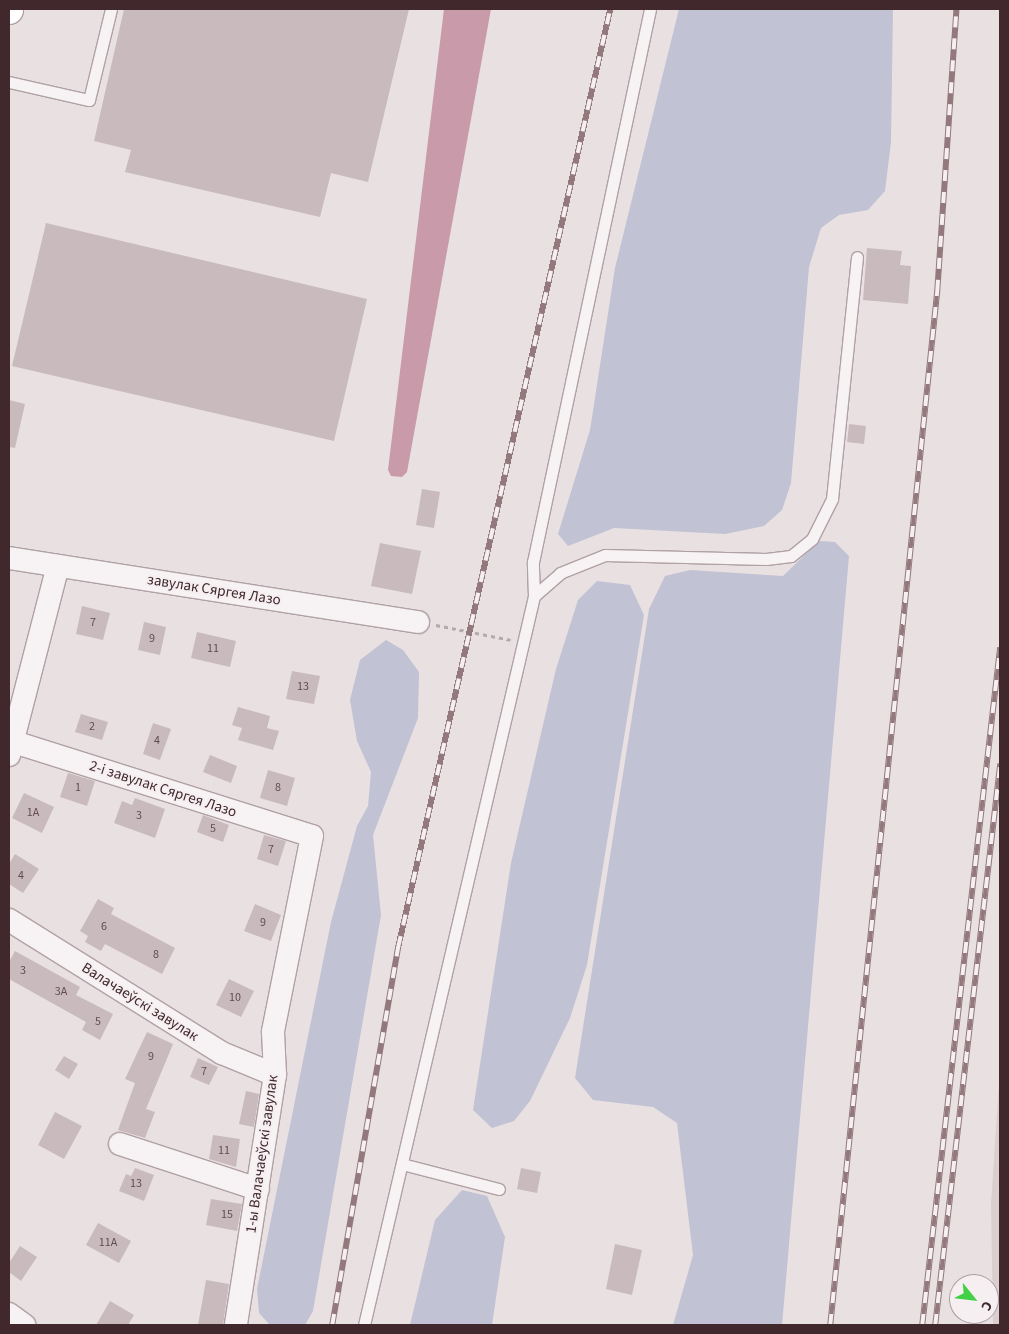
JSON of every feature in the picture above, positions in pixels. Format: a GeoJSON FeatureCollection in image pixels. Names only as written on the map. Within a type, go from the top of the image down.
{"type":"FeatureCollection","features":[{"type":"Feature","properties":{"kind":"street","name":"завулак Сяргея Лазо"},"geometry":{"type":"LineString","coordinates":[[9,558],[418,622]]}},
{"type":"Feature","properties":{"kind":"street"},"geometry":{"type":"LineString","coordinates":[[11,749],[58,566]]}},
{"type":"Feature","properties":{"kind":"street","name":"2-і завулак Сяргея Лазо"},"geometry":{"type":"LineString","coordinates":[[11,749],[312,836]]}},
{"type":"Feature","properties":{"kind":"street","name":"1-ы Валачаеўскі завулак"},"geometry":{"type":"LineString","coordinates":[[236,1325],[275,1075],[273,1032],[312,836]]}},
{"type":"Feature","properties":{"kind":"street","name":"Валачаеўскі завулак"},"geometry":{"type":"LineString","coordinates":[[9,920],[222,1053],[275,1075]]}},
{"type":"Feature","properties":{"kind":"street"},"geometry":{"type":"LineString","coordinates":[[120,1144],[258,1189]]}},
{"type":"Feature","properties":{"kind":"street"},"geometry":{"type":"LineString","coordinates":[[9,1314],[24,1325]]}},
{"type":"Feature","properties":{"kind":"lane"},"geometry":{"type":"LineString","coordinates":[[9,82],[89,100],[111,9]]}},
{"type":"Feature","properties":{"kind":"lane"},"geometry":{"type":"LineString","coordinates":[[364,1325],[519,643],[534,596],[534,562],[650,9]]}},
{"type":"Feature","properties":{"kind":"lane"},"geometry":{"type":"LineString","coordinates":[[534,596],[560,573],[605,555],[766,559],[792,556],[812,539],[832,499],[857,257]]}},
{"type":"Feature","properties":{"kind":"lane"},"geometry":{"type":"LineString","coordinates":[[402,1164],[499,1189]]}},
{"type":"Feature","properties":{"kind":"path"},"geometry":{"type":"LineString","coordinates":[[418,622],[472,629],[519,643]]}},
{"type":"Feature","properties":{"kind":"shaded area"},"geometry":{"type":"Polygon","coordinates":[[[444,9],[491,9],[407,472],[402,477],[391,476],[388,470],[444,9]]]}},
{"type":"Feature","properties":{"kind":"shaded area"},"geometry":{"type":"Polygon","coordinates":[[[679,9],[893,9],[891,142],[885,191],[868,210],[839,215],[821,228],[809,267],[791,483],[782,510],[764,526],[725,534],[614,528],[568,546],[558,534],[590,430],[615,268],[679,9]]]}},
{"type":"Feature","properties":{"kind":"shaded area"},"geometry":{"type":"Polygon","coordinates":[[[819,541],[835,542],[849,556],[782,1325],[673,1325],[693,1255],[677,1123],[653,1107],[593,1100],[575,1078],[649,609],[665,576],[690,570],[783,576],[819,541]]]}},
{"type":"Feature","properties":{"kind":"shaded area"},"geometry":{"type":"Polygon","coordinates":[[[597,581],[630,585],[644,615],[587,965],[570,1018],[530,1101],[514,1121],[492,1128],[473,1110],[511,863],[556,669],[578,600],[597,581]]]}},
{"type":"Feature","properties":{"kind":"shaded area"},"geometry":{"type":"Polygon","coordinates":[[[386,640],[403,650],[419,672],[418,718],[373,835],[381,915],[313,1311],[305,1325],[270,1325],[259,1313],[257,1289],[331,922],[357,826],[368,806],[371,772],[357,741],[350,700],[360,660],[386,640]]]}},
{"type":"Feature","properties":{"kind":"shaded area"},"geometry":{"type":"Polygon","coordinates":[[[1000,1068],[1000,1325],[993,1325],[999,1324],[999,1274],[992,1274],[991,1204],[1000,1068]]]}},
{"type":"Feature","properties":{"kind":"shaded area"},"geometry":{"type":"Polygon","coordinates":[[[462,1190],[487,1196],[505,1237],[492,1325],[410,1325],[435,1220],[462,1190]]]}},
{"type":"Feature","properties":{"kind":"building"},"geometry":{"type":"Polygon","coordinates":[[[124,9],[409,9],[368,182],[331,173],[320,217],[125,172],[131,150],[94,141],[124,9]]]}},
{"type":"Feature","properties":{"kind":"building"},"geometry":{"type":"Polygon","coordinates":[[[46,223],[367,299],[334,441],[12,366],[46,223]]]}},
{"type":"Feature","properties":{"kind":"building"},"geometry":{"type":"Polygon","coordinates":[[[867,248],[902,251],[900,265],[911,266],[908,304],[863,300],[867,248]]]}},
{"type":"Feature","properties":{"kind":"building"},"geometry":{"type":"Polygon","coordinates":[[[9,400],[25,404],[15,448],[9,447],[9,400]]]}},
{"type":"Feature","properties":{"kind":"building"},"geometry":{"type":"Polygon","coordinates":[[[849,424],[866,426],[864,444],[847,442],[849,424]]]}},
{"type":"Feature","properties":{"kind":"building"},"geometry":{"type":"Polygon","coordinates":[[[422,489],[440,492],[434,528],[416,525],[422,489]]]}},
{"type":"Feature","properties":{"kind":"building"},"geometry":{"type":"Polygon","coordinates":[[[380,543],[421,551],[412,594],[371,586],[380,543]]]}},
{"type":"Feature","properties":{"kind":"building"},"geometry":{"type":"Polygon","coordinates":[[[82,606],[110,613],[103,640],[76,634],[82,606]]]}},
{"type":"Feature","properties":{"kind":"building"},"geometry":{"type":"Polygon","coordinates":[[[144,622],[166,627],[160,655],[138,650],[144,622]]]}},
{"type":"Feature","properties":{"kind":"building"},"geometry":{"type":"Polygon","coordinates":[[[197,632],[236,641],[230,667],[191,658],[197,632]]]}},
{"type":"Feature","properties":{"kind":"building"},"geometry":{"type":"Polygon","coordinates":[[[292,671],[320,676],[314,704],[286,699],[292,671]]]}},
{"type":"Feature","properties":{"kind":"building"},"geometry":{"type":"Polygon","coordinates":[[[238,707],[270,716],[267,728],[279,731],[273,750],[238,740],[242,728],[232,725],[238,707]]]}},
{"type":"Feature","properties":{"kind":"building"},"geometry":{"type":"Polygon","coordinates":[[[81,714],[108,722],[102,740],[75,732],[81,714]]]}},
{"type":"Feature","properties":{"kind":"building"},"geometry":{"type":"Polygon","coordinates":[[[153,723],[171,729],[160,760],[143,754],[153,723]]]}},
{"type":"Feature","properties":{"kind":"building"},"geometry":{"type":"Polygon","coordinates":[[[210,755],[237,766],[231,783],[203,772],[210,755]]]}},
{"type":"Feature","properties":{"kind":"building"},"geometry":{"type":"Polygon","coordinates":[[[268,770],[295,778],[287,806],[260,798],[268,770]]]}},
{"type":"Feature","properties":{"kind":"building"},"geometry":{"type":"Polygon","coordinates":[[[68,773],[95,781],[87,806],[60,797],[68,773]]]}},
{"type":"Feature","properties":{"kind":"building"},"geometry":{"type":"Polygon","coordinates":[[[24,793],[54,807],[42,833],[12,818],[24,793]]]}},
{"type":"Feature","properties":{"kind":"building"},"geometry":{"type":"Polygon","coordinates":[[[135,798],[165,809],[155,838],[114,823],[122,801],[132,805],[135,798]]]}},
{"type":"Feature","properties":{"kind":"building"},"geometry":{"type":"Polygon","coordinates":[[[203,815],[229,825],[223,842],[197,832],[203,815]]]}},
{"type":"Feature","properties":{"kind":"building"},"geometry":{"type":"Polygon","coordinates":[[[264,835],[286,841],[278,866],[257,859],[264,835]]]}},
{"type":"Feature","properties":{"kind":"building"},"geometry":{"type":"Polygon","coordinates":[[[15,854],[39,869],[23,893],[9,884],[9,864],[15,854]]]}},
{"type":"Feature","properties":{"kind":"building"},"geometry":{"type":"Polygon","coordinates":[[[98,899],[114,908],[111,914],[175,948],[162,974],[105,944],[101,951],[85,942],[88,936],[80,931],[98,899]]]}},
{"type":"Feature","properties":{"kind":"building"},"geometry":{"type":"Polygon","coordinates":[[[255,904],[281,915],[271,941],[244,931],[255,904]]]}},
{"type":"Feature","properties":{"kind":"building"},"geometry":{"type":"Polygon","coordinates":[[[15,951],[80,987],[76,995],[113,1014],[100,1040],[82,1030],[86,1022],[9,979],[9,962],[15,951]]]}},
{"type":"Feature","properties":{"kind":"building"},"geometry":{"type":"Polygon","coordinates":[[[229,979],[254,991],[241,1017],[216,1005],[229,979]]]}},
{"type":"Feature","properties":{"kind":"building"},"geometry":{"type":"Polygon","coordinates":[[[147,1032],[173,1044],[146,1109],[155,1112],[145,1138],[118,1130],[135,1083],[125,1079],[147,1032]]]}},
{"type":"Feature","properties":{"kind":"building"},"geometry":{"type":"Polygon","coordinates":[[[64,1056],[78,1064],[69,1079],[55,1070],[64,1056]]]}},
{"type":"Feature","properties":{"kind":"building"},"geometry":{"type":"Polygon","coordinates":[[[198,1058],[218,1067],[209,1085],[190,1077],[198,1058]]]}},
{"type":"Feature","properties":{"kind":"building"},"geometry":{"type":"Polygon","coordinates":[[[246,1091],[259,1094],[254,1127],[239,1124],[246,1091]]]}},
{"type":"Feature","properties":{"kind":"building"},"geometry":{"type":"Polygon","coordinates":[[[55,1112],[82,1126],[64,1159],[38,1145],[55,1112]]]}},
{"type":"Feature","properties":{"kind":"building"},"geometry":{"type":"Polygon","coordinates":[[[213,1135],[240,1139],[236,1167],[209,1159],[213,1135]]]}},
{"type":"Feature","properties":{"kind":"building"},"geometry":{"type":"Polygon","coordinates":[[[135,1168],[154,1175],[144,1201],[119,1191],[126,1174],[131,1176],[135,1168]]]}},
{"type":"Feature","properties":{"kind":"building"},"geometry":{"type":"Polygon","coordinates":[[[521,1168],[541,1172],[537,1193],[517,1189],[521,1168]]]}},
{"type":"Feature","properties":{"kind":"building"},"geometry":{"type":"Polygon","coordinates":[[[211,1199],[242,1204],[237,1231],[206,1225],[211,1199]]]}},
{"type":"Feature","properties":{"kind":"building"},"geometry":{"type":"Polygon","coordinates":[[[98,1223],[131,1241],[119,1263],[86,1245],[98,1223]]]}},
{"type":"Feature","properties":{"kind":"building"},"geometry":{"type":"Polygon","coordinates":[[[615,1244],[642,1250],[632,1295],[606,1289],[615,1244]]]}},
{"type":"Feature","properties":{"kind":"building"},"geometry":{"type":"Polygon","coordinates":[[[20,1246],[37,1257],[21,1281],[9,1272],[9,1263],[20,1246]]]}},
{"type":"Feature","properties":{"kind":"building"},"geometry":{"type":"Polygon","coordinates":[[[206,1280],[229,1284],[223,1325],[198,1325],[206,1280]]]}},
{"type":"Feature","properties":{"kind":"building"},"geometry":{"type":"Polygon","coordinates":[[[110,1301],[134,1315],[128,1325],[96,1325],[110,1301]]]}},
{"type":"Feature","properties":{"kind":"railway"},"geometry":{"type":"LineString","coordinates":[[332,1325],[398,947],[610,9]]}},
{"type":"Feature","properties":{"kind":"railway"},"geometry":{"type":"LineString","coordinates":[[830,1325],[937,291],[956,9]]}},
{"type":"Feature","properties":{"kind":"railway"},"geometry":{"type":"LineString","coordinates":[[922,1325],[1000,647]]}},
{"type":"Feature","properties":{"kind":"railway"},"geometry":{"type":"LineString","coordinates":[[935,1325],[1000,764]]}}]}
